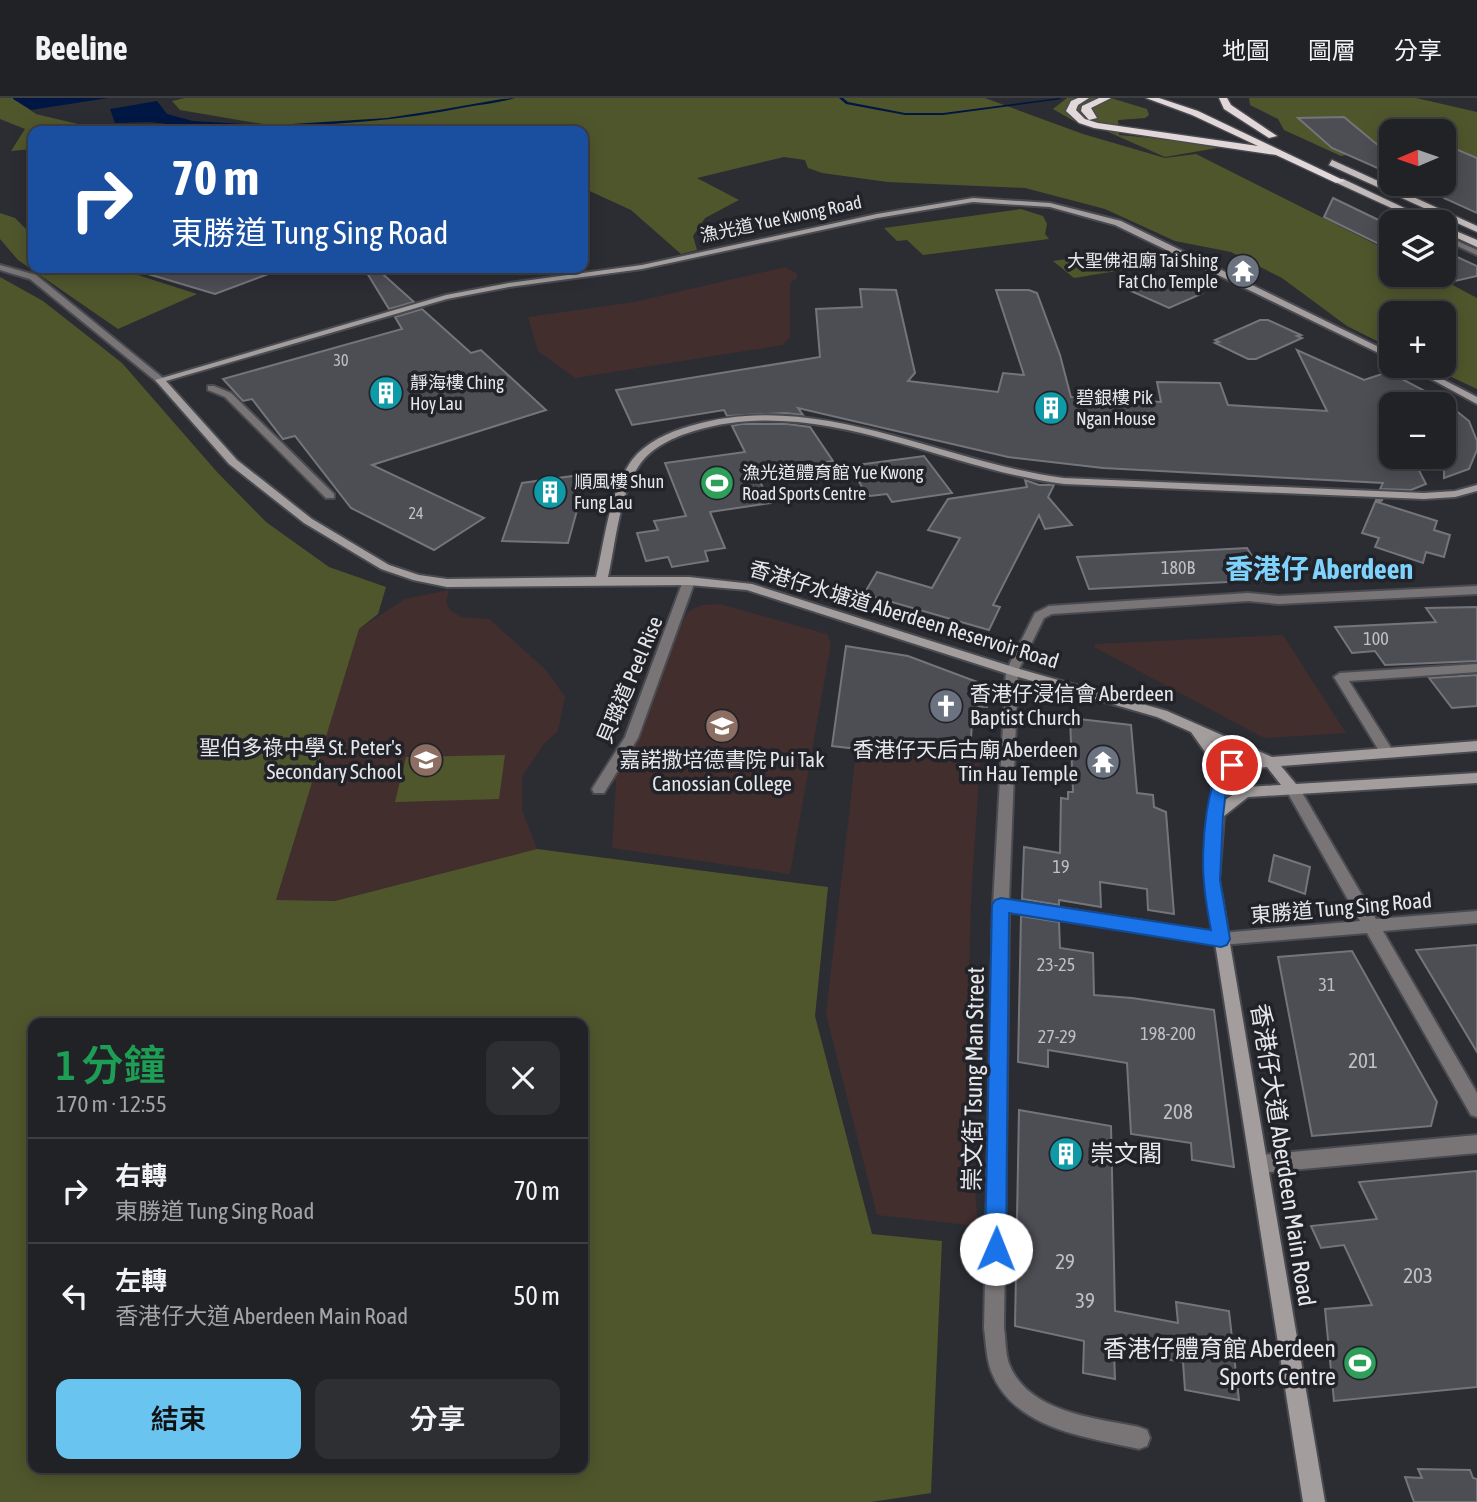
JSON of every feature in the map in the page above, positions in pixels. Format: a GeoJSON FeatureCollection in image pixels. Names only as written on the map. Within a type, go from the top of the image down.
{"type":"FeatureCollection","features":[{"type":"Feature","properties":{"kind":"highway"},"geometry":{"type":"LineString","coordinates":[[1085,98],[1071,106],[1075,116],[1092,125],[1277,152]]}},
{"type":"Feature","properties":{"kind":"highway"},"geometry":{"type":"LineString","coordinates":[[1107,98],[1087,106],[1088,114],[1122,129],[1144,127],[1163,118],[1150,98]]}},
{"type":"Feature","properties":{"kind":"highway"},"geometry":{"type":"LineString","coordinates":[[1150,98],[1195,113],[1340,181]]}},
{"type":"Feature","properties":{"kind":"highway"},"geometry":{"type":"LineString","coordinates":[[1175,98],[1277,138],[1227,107],[1223,98]]}},
{"type":"Feature","properties":{"kind":"main road"},"geometry":{"type":"LineString","coordinates":[[1327,160],[1477,229]]}},
{"type":"Feature","properties":{"kind":"main road"},"geometry":{"type":"LineString","coordinates":[[1340,181],[1401,210]]}},
{"type":"Feature","properties":{"kind":"main road"},"geometry":{"type":"LineString","coordinates":[[1456,234],[1477,244]]}},
{"type":"Feature","properties":{"kind":"street","name":"漁光道 Yue Kwong Road"},"geometry":{"type":"LineString","coordinates":[[160,380],[446,297],[509,285],[642,267],[877,216],[973,200],[1037,203],[1118,223],[1379,350]]}},
{"type":"Feature","properties":{"kind":"street"},"geometry":{"type":"LineString","coordinates":[[1394,207],[1398,210]]}},
{"type":"Feature","properties":{"kind":"street"},"geometry":{"type":"LineString","coordinates":[[1456,243],[1477,253]]}},
{"type":"Feature","properties":{"kind":"street","name":"香港仔水塘道 Aberdeen Reservoir Road"},"geometry":{"type":"LineString","coordinates":[[0,267],[33,277],[160,380],[233,461],[298,513],[349,548],[385,567],[417,578],[447,583],[601,579],[689,581],[748,587],[1012,671],[1143,708],[1269,761],[1292,788]]}},
{"type":"Feature","properties":{"kind":"street"},"geometry":{"type":"LineString","coordinates":[[1434,378],[1477,401]]}},
{"type":"Feature","properties":{"kind":"street"},"geometry":{"type":"LineString","coordinates":[[211,388],[228,395],[330,496]]}},
{"type":"Feature","properties":{"kind":"street"},"geometry":{"type":"LineString","coordinates":[[601,579],[627,483],[640,457],[659,442],[683,430],[731,418],[769,416],[821,422],[1020,475],[1064,481],[1424,496],[1455,494],[1477,488]]}},
{"type":"Feature","properties":{"kind":"street","name":"貝璐道 Peel Rise"},"geometry":{"type":"LineString","coordinates":[[598,789],[631,738],[689,581]]}},
{"type":"Feature","properties":{"kind":"street"},"geometry":{"type":"LineString","coordinates":[[1012,671],[1039,616],[1049,610],[1248,597],[1270,606],[1279,600],[1477,590]]}},
{"type":"Feature","properties":{"kind":"street"},"geometry":{"type":"LineString","coordinates":[[1387,751],[1340,677],[1477,668]]}},
{"type":"Feature","properties":{"kind":"street","name":"崇文街 Tsung Man Street"},"geometry":{"type":"LineString","coordinates":[[1012,671],[1001,905],[994,1328],[1000,1369],[1015,1395],[1050,1415],[1139,1438]]}},
{"type":"Feature","properties":{"kind":"street"},"geometry":{"type":"LineString","coordinates":[[1195,730],[1215,755],[1220,781]]}},
{"type":"Feature","properties":{"kind":"street"},"geometry":{"type":"LineString","coordinates":[[1220,781],[1232,765],[1477,746]]}},
{"type":"Feature","properties":{"kind":"street"},"geometry":{"type":"LineString","coordinates":[[1215,816],[1245,792],[1477,778]]}},
{"type":"Feature","properties":{"kind":"street","name":"香港仔大道 Aberdeen Main Road"},"geometry":{"type":"LineString","coordinates":[[1220,781],[1215,816],[1212,880],[1314,1502]]}},
{"type":"Feature","properties":{"kind":"street"},"geometry":{"type":"LineString","coordinates":[[1292,788],[1477,1110]]}},
{"type":"Feature","properties":{"kind":"street","name":"東勝道 Tung Sing Road"},"geometry":{"type":"LineString","coordinates":[[1001,905],[1221,939],[1477,917]]}},
{"type":"Feature","properties":{"kind":"street"},"geometry":{"type":"LineString","coordinates":[[1260,1164],[1477,1144]]}},
{"type":"Feature","properties":{"kind":"shaded area"},"geometry":{"type":"Polygon","coordinates":[[[786,267],[797,274],[797,278],[790,283],[790,337],[783,345],[575,378],[538,351],[528,317],[634,302],[786,267]]]}},
{"type":"Feature","properties":{"kind":"shaded area","name":"聖伯多祿中學 St. Peter's Secondary School"},"geometry":{"type":"Polygon","coordinates":[[[449,590],[446,602],[451,611],[462,617],[489,619],[546,670],[565,697],[558,731],[544,744],[522,776],[522,810],[537,849],[335,901],[276,900],[359,629],[405,599],[449,590]]]}},
{"type":"Feature","properties":{"kind":"shaded area","name":"嘉諾撒培德書院 Pui Tak Canossian College"},"geometry":{"type":"Polygon","coordinates":[[[720,604],[827,634],[831,644],[790,874],[612,848],[616,784],[612,764],[616,751],[640,702],[666,659],[687,612],[702,605],[720,604]]]}},
{"type":"Feature","properties":{"kind":"shaded area"},"geometry":{"type":"Polygon","coordinates":[[[1283,635],[1346,733],[1264,738],[1094,647],[1095,644],[1283,635]]]}},
{"type":"Feature","properties":{"kind":"shaded area"},"geometry":{"type":"Polygon","coordinates":[[[864,750],[980,763],[971,901],[966,1079],[978,1226],[877,1215],[826,1014],[856,753],[864,750]]]}},
{"type":"Feature","properties":{"kind":"green space"},"geometry":{"type":"Polygon","coordinates":[[[0,98],[13,98],[36,114],[86,126],[28,126],[28,149],[11,151],[25,129],[0,119],[0,98]]]}},
{"type":"Feature","properties":{"kind":"green space"},"geometry":{"type":"Polygon","coordinates":[[[185,98],[985,98],[1083,134],[1165,158],[1196,154],[1379,246],[1379,287],[1456,287],[1477,298],[1477,389],[1454,378],[1456,378],[1456,301],[1379,301],[1379,342],[1347,326],[1282,278],[1231,252],[1175,241],[1105,209],[1025,188],[888,182],[822,173],[808,168],[805,160],[784,157],[697,178],[739,200],[705,218],[693,236],[697,250],[681,254],[631,210],[588,190],[588,126],[274,126],[180,110],[172,101],[185,98]]]}},
{"type":"Feature","properties":{"kind":"green space"},"geometry":{"type":"Polygon","coordinates":[[[1067,98],[1111,98],[1147,109],[1149,115],[1145,118],[1118,120],[1119,135],[1208,143],[1217,148],[1165,157],[1097,127],[1079,124],[1053,109],[1067,98]]]}},
{"type":"Feature","properties":{"kind":"green space"},"geometry":{"type":"Polygon","coordinates":[[[1249,98],[1416,98],[1477,112],[1477,158],[1456,149],[1456,119],[1379,119],[1379,149],[1341,156],[1284,130],[1278,119],[1250,105],[1249,98]]]}},
{"type":"Feature","properties":{"kind":"green space"},"geometry":{"type":"Polygon","coordinates":[[[1021,209],[1043,216],[1047,224],[1045,234],[1049,239],[923,255],[907,240],[897,241],[884,228],[1021,209]]]}},
{"type":"Feature","properties":{"kind":"green space"},"geometry":{"type":"Polygon","coordinates":[[[0,213],[15,218],[28,231],[28,267],[18,260],[0,239],[0,213]]]}},
{"type":"Feature","properties":{"kind":"green space"},"geometry":{"type":"Polygon","coordinates":[[[1113,252],[1135,268],[1074,278],[1053,261],[1113,252]]]}},
{"type":"Feature","properties":{"kind":"green space"},"geometry":{"type":"Polygon","coordinates":[[[37,273],[132,273],[197,294],[118,329],[37,273]]]}},
{"type":"Feature","properties":{"kind":"green space"},"geometry":{"type":"Polygon","coordinates":[[[0,277],[43,301],[122,363],[217,472],[266,522],[329,567],[386,587],[378,614],[359,629],[276,900],[335,901],[537,849],[828,887],[815,1016],[872,1234],[942,1241],[931,1493],[871,1502],[0,1502],[0,277]]]}},
{"type":"Feature","properties":{"kind":"green space"},"geometry":{"type":"Polygon","coordinates":[[[505,755],[499,799],[395,802],[406,757],[505,755]]]}},
{"type":"Feature","properties":{"kind":"water"},"geometry":{"type":"Polygon","coordinates":[[[13,98],[108,98],[31,110],[13,99],[13,98]]]}},
{"type":"Feature","properties":{"kind":"water"},"geometry":{"type":"Polygon","coordinates":[[[157,101],[167,114],[193,121],[262,125],[115,123],[110,109],[157,101]]]}},
{"type":"Feature","properties":{"kind":"building"},"geometry":{"type":"Polygon","coordinates":[[[1344,117],[1379,146],[1379,169],[1332,148],[1298,118],[1344,117]]]}},
{"type":"Feature","properties":{"kind":"building"},"geometry":{"type":"Polygon","coordinates":[[[1456,149],[1477,158],[1477,213],[1444,198],[1456,196],[1456,149]]]}},
{"type":"Feature","properties":{"kind":"building"},"geometry":{"type":"Polygon","coordinates":[[[1333,198],[1379,220],[1379,244],[1324,217],[1333,198]]]}},
{"type":"Feature","properties":{"kind":"building"},"geometry":{"type":"Polygon","coordinates":[[[1456,256],[1477,266],[1477,276],[1456,281],[1456,256]]]}},
{"type":"Feature","properties":{"kind":"building"},"geometry":{"type":"Polygon","coordinates":[[[148,273],[271,273],[215,294],[148,273]]]}},
{"type":"Feature","properties":{"kind":"building"},"geometry":{"type":"Polygon","coordinates":[[[367,273],[382,273],[414,302],[389,309],[367,273]]]}},
{"type":"Feature","properties":{"kind":"building"},"geometry":{"type":"Polygon","coordinates":[[[1164,278],[1172,278],[1201,291],[1197,293],[1201,294],[1169,308],[1131,291],[1164,278]]]}},
{"type":"Feature","properties":{"kind":"building"},"geometry":{"type":"Polygon","coordinates":[[[860,289],[896,290],[915,373],[908,381],[998,392],[1003,373],[1024,375],[996,290],[1029,290],[1037,293],[1060,355],[1071,397],[1161,402],[1157,382],[1220,383],[1228,405],[1327,411],[1297,350],[1364,380],[1379,375],[1379,378],[1400,378],[1427,392],[1379,392],[1379,469],[1418,469],[1426,484],[1411,490],[1380,489],[1383,483],[1103,468],[1008,457],[798,408],[803,415],[785,413],[727,416],[724,410],[632,425],[616,390],[820,357],[816,309],[862,307],[860,289]]]}},
{"type":"Feature","properties":{"kind":"building"},"geometry":{"type":"Polygon","coordinates":[[[422,309],[471,353],[481,350],[546,410],[372,465],[484,518],[434,550],[351,508],[295,436],[283,439],[252,399],[243,401],[223,379],[402,329],[395,317],[422,309]]]}},
{"type":"Feature","properties":{"kind":"building"},"geometry":{"type":"Polygon","coordinates":[[[1260,320],[1268,320],[1301,335],[1297,336],[1302,338],[1256,359],[1248,359],[1215,343],[1219,342],[1215,340],[1260,320]]]}},
{"type":"Feature","properties":{"kind":"building"},"geometry":{"type":"Polygon","coordinates":[[[1456,411],[1469,421],[1477,441],[1477,450],[1469,469],[1444,478],[1444,469],[1456,469],[1456,411]]]}},
{"type":"Feature","properties":{"kind":"building"},"geometry":{"type":"Polygon","coordinates":[[[741,424],[810,427],[833,461],[755,472],[771,503],[710,512],[725,548],[705,551],[708,561],[672,567],[668,557],[646,561],[637,533],[658,530],[654,521],[686,516],[665,463],[745,452],[732,426],[741,424]]]}},
{"type":"Feature","properties":{"kind":"building"},"geometry":{"type":"Polygon","coordinates":[[[924,456],[952,493],[892,502],[887,494],[870,496],[866,493],[849,466],[924,456]]]}},
{"type":"Feature","properties":{"kind":"building","name":"順風樓 Shun Fung Lau"},"geometry":{"type":"Polygon","coordinates":[[[587,474],[568,543],[502,541],[522,483],[587,474]]]}},
{"type":"Feature","properties":{"kind":"building"},"geometry":{"type":"Polygon","coordinates":[[[1025,480],[1039,485],[1054,485],[1048,497],[1072,525],[1045,529],[1039,515],[993,605],[1000,607],[989,630],[864,594],[877,572],[932,588],[960,538],[928,530],[948,499],[1027,487],[1025,480]]]}},
{"type":"Feature","properties":{"kind":"building"},"geometry":{"type":"Polygon","coordinates":[[[1376,500],[1383,500],[1377,502],[1437,521],[1434,530],[1450,535],[1444,557],[1426,552],[1423,563],[1375,547],[1379,538],[1362,533],[1376,500]]]}},
{"type":"Feature","properties":{"kind":"building"},"geometry":{"type":"Polygon","coordinates":[[[1247,548],[1267,580],[1089,589],[1077,557],[1247,548]]]}},
{"type":"Feature","properties":{"kind":"building"},"geometry":{"type":"Polygon","coordinates":[[[1477,607],[1477,661],[1385,665],[1375,651],[1352,653],[1335,627],[1436,622],[1426,608],[1477,607]]]}},
{"type":"Feature","properties":{"kind":"building"},"geometry":{"type":"Polygon","coordinates":[[[846,646],[908,656],[988,686],[987,707],[973,706],[970,755],[885,744],[884,752],[832,746],[846,646]]]}},
{"type":"Feature","properties":{"kind":"building"},"geometry":{"type":"Polygon","coordinates":[[[1477,675],[1477,706],[1452,708],[1429,678],[1477,675]]]}},
{"type":"Feature","properties":{"kind":"building"},"geometry":{"type":"Polygon","coordinates":[[[1070,718],[1131,725],[1137,793],[1153,795],[1154,807],[1166,812],[1174,914],[1148,910],[1147,889],[1100,882],[1101,907],[1059,900],[1059,905],[1022,899],[1024,847],[1060,853],[1061,798],[1068,799],[1068,792],[1073,792],[1070,718]]]}},
{"type":"Feature","properties":{"kind":"building"},"geometry":{"type":"Polygon","coordinates":[[[1274,855],[1310,867],[1305,894],[1269,881],[1274,855]]]}},
{"type":"Feature","properties":{"kind":"building"},"geometry":{"type":"Polygon","coordinates":[[[1021,916],[1059,922],[1060,948],[1093,953],[1094,995],[1214,1010],[1234,1167],[1192,1160],[1191,1143],[1131,1134],[1127,1063],[1048,1050],[1048,1067],[1018,1062],[1021,916]]]}},
{"type":"Feature","properties":{"kind":"building"},"geometry":{"type":"Polygon","coordinates":[[[1477,945],[1477,1052],[1416,950],[1477,945]]]}},
{"type":"Feature","properties":{"kind":"building"},"geometry":{"type":"Polygon","coordinates":[[[1352,951],[1437,1102],[1431,1126],[1312,1136],[1278,957],[1352,951]]]}},
{"type":"Feature","properties":{"kind":"building"},"geometry":{"type":"Polygon","coordinates":[[[1019,1110],[1111,1126],[1115,1311],[1178,1323],[1176,1302],[1229,1311],[1239,1400],[1185,1390],[1183,1362],[1114,1350],[1115,1379],[1083,1373],[1084,1341],[1015,1326],[1019,1110]]]}},
{"type":"Feature","properties":{"kind":"building"},"geometry":{"type":"Polygon","coordinates":[[[1477,1171],[1477,1387],[1334,1401],[1325,1309],[1372,1305],[1344,1245],[1321,1248],[1311,1226],[1377,1219],[1359,1182],[1477,1171]]]}},
{"type":"Feature","properties":{"kind":"building"},"geometry":{"type":"Polygon","coordinates":[[[1418,1469],[1470,1470],[1473,1478],[1477,1479],[1477,1502],[1414,1502],[1405,1477],[1422,1478],[1418,1469]]]}},
{"type":"Feature","properties":{"kind":"waterway"},"geometry":{"type":"LineString","coordinates":[[262,126],[387,119],[513,98]]}},
{"type":"Feature","properties":{"kind":"waterway"},"geometry":{"type":"LineString","coordinates":[[841,98],[847,103],[905,114],[943,114],[1060,99]]}},
{"type":"Feature","properties":{"kind":"place","name":"大聖佛祖廟 Tai Shing Fat Cho Temple"},"geometry":{"type":"Point","coordinates":[1243,271]}},
{"type":"Feature","properties":{"kind":"place","name":"靜海樓 Ching Hoy Lau"},"geometry":{"type":"Point","coordinates":[386,393]}},
{"type":"Feature","properties":{"kind":"place","name":"碧銀樓 Pik Ngan House"},"geometry":{"type":"Point","coordinates":[1051,408]}},
{"type":"Feature","properties":{"kind":"place","name":"漁光道體育館 Yue Kwong Road Sports Centre"},"geometry":{"type":"Point","coordinates":[717,483]}},
{"type":"Feature","properties":{"kind":"place","name":"順風樓 Shun Fung Lau"},"geometry":{"type":"Point","coordinates":[550,492]}},
{"type":"Feature","properties":{"kind":"place","name":"香港仔浸信會 Aberdeen Baptist Church"},"geometry":{"type":"Point","coordinates":[946,706]}},
{"type":"Feature","properties":{"kind":"place","name":"嘉諾撒培德書院 Pui Tak Canossian College"},"geometry":{"type":"Point","coordinates":[722,726]}},
{"type":"Feature","properties":{"kind":"place","name":"聖伯多祿中學 St. Peter's Secondary School"},"geometry":{"type":"Point","coordinates":[426,760]}},
{"type":"Feature","properties":{"kind":"place","name":"香港仔天后古廟 Aberdeen Tin Hau Temple"},"geometry":{"type":"Point","coordinates":[1103,762]}},
{"type":"Feature","properties":{"kind":"place","name":"崇文閣"},"geometry":{"type":"Point","coordinates":[1066,1154]}},
{"type":"Feature","properties":{"kind":"place","name":"香港仔體育館 Aberdeen Sports Centre"},"geometry":{"type":"Point","coordinates":[1360,1363]}},
{"type":"Feature","properties":{"kind":"district","name":"香港仔 Aberdeen"},"geometry":{"type":"Point","coordinates":[1319,569]}},
{"type":"Feature","properties":{"kind":"route"},"geometry":{"type":"LineString","coordinates":[[996,1249],[1001,905],[1221,939],[1212,880],[1215,816],[1220,781],[1232,765]]}}]}
